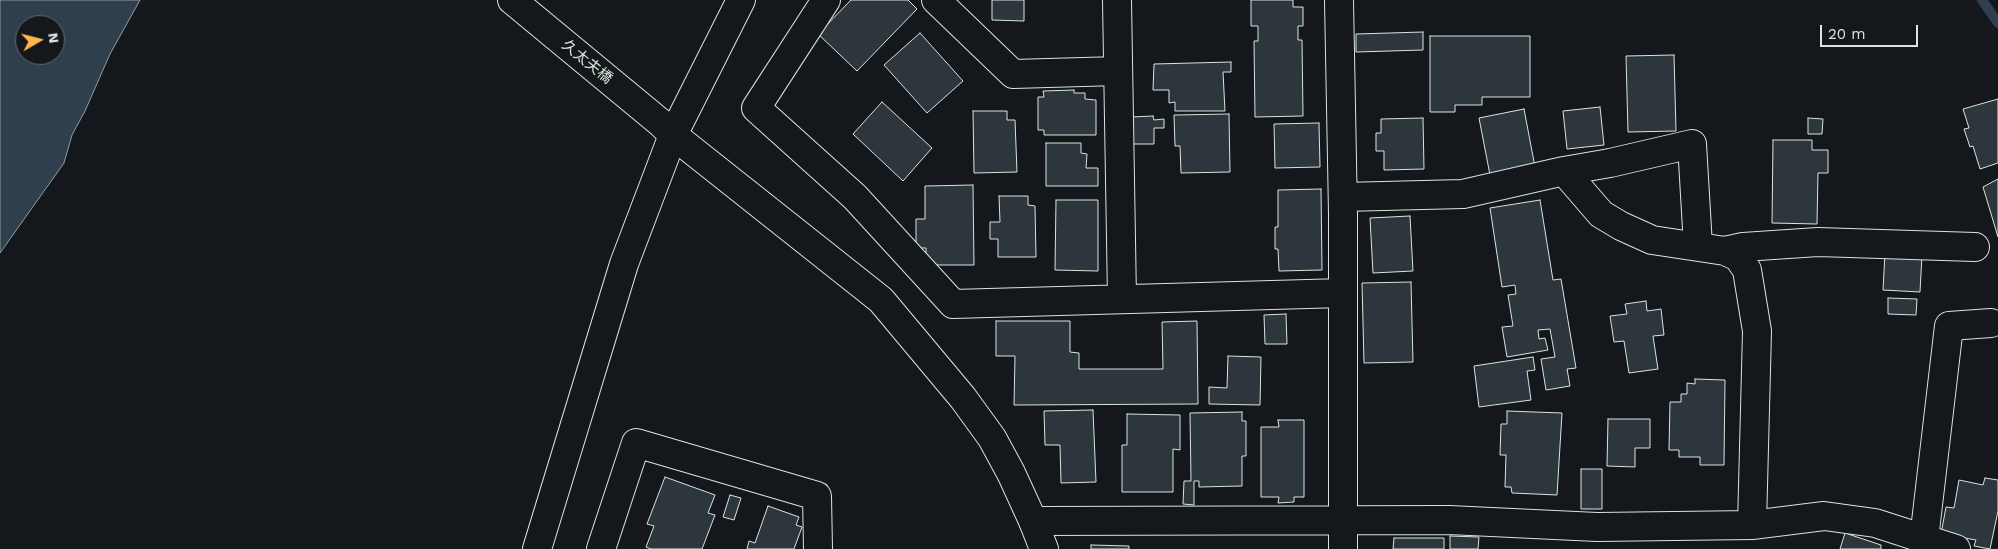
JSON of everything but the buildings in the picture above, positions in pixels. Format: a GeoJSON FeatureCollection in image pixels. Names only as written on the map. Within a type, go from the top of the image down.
{"type":"FeatureCollection","features":[{"type":"Feature","properties":{"kind":"street","name":"久太夫橋"},"geometry":{"type":"LineString","coordinates":[[512,0],[668,129],[881,300],[963,398],[992,438],[1011,473],[1044,549]]}},
{"type":"Feature","properties":{"kind":"street"},"geometry":{"type":"LineString","coordinates":[[538,549],[624,264],[668,129],[741,0]]}},
{"type":"Feature","properties":{"kind":"street"},"geometry":{"type":"LineString","coordinates":[[826,0],[756,108],[855,197],[953,304],[1343,293]]}},
{"type":"Feature","properties":{"kind":"street"},"geometry":{"type":"LineString","coordinates":[[936,0],[1013,74],[1118,71]]}},
{"type":"Feature","properties":{"kind":"street"},"geometry":{"type":"LineString","coordinates":[[1117,0],[1122,299]]}},
{"type":"Feature","properties":{"kind":"street"},"geometry":{"type":"LineString","coordinates":[[1339,0],[1343,197],[1343,549]]}},
{"type":"Feature","properties":{"kind":"street"},"geometry":{"type":"LineString","coordinates":[[1343,197],[1462,194],[1692,144],[1698,246]]}},
{"type":"Feature","properties":{"kind":"street"},"geometry":{"type":"LineString","coordinates":[[1564,171],[1601,214],[1621,226],[1652,240],[1725,251],[1738,257],[1747,270],[1757,331],[1752,525]]}},
{"type":"Feature","properties":{"kind":"street"},"geometry":{"type":"LineString","coordinates":[[1725,251],[1751,246],[1818,242],[1975,247]]}},
{"type":"Feature","properties":{"kind":"street"},"geometry":{"type":"LineString","coordinates":[[1924,539],[1949,326],[1991,323]]}},
{"type":"Feature","properties":{"kind":"street"},"geometry":{"type":"LineString","coordinates":[[601,549],[636,443],[817,496],[818,549]]}},
{"type":"Feature","properties":{"kind":"street"},"geometry":{"type":"LineString","coordinates":[[1033,521],[1449,520],[1597,538],[1752,525],[1824,516],[1875,522],[1956,549]]}},
{"type":"Feature","properties":{"kind":"water"},"geometry":{"type":"Polygon","coordinates":[[[0,0],[140,0],[110,54],[85,111],[72,135],[64,163],[0,253],[0,0]]]}},
{"type":"Feature","properties":{"kind":"waterway"},"geometry":{"type":"LineString","coordinates":[[1982,0],[1998,23]]}}]}
